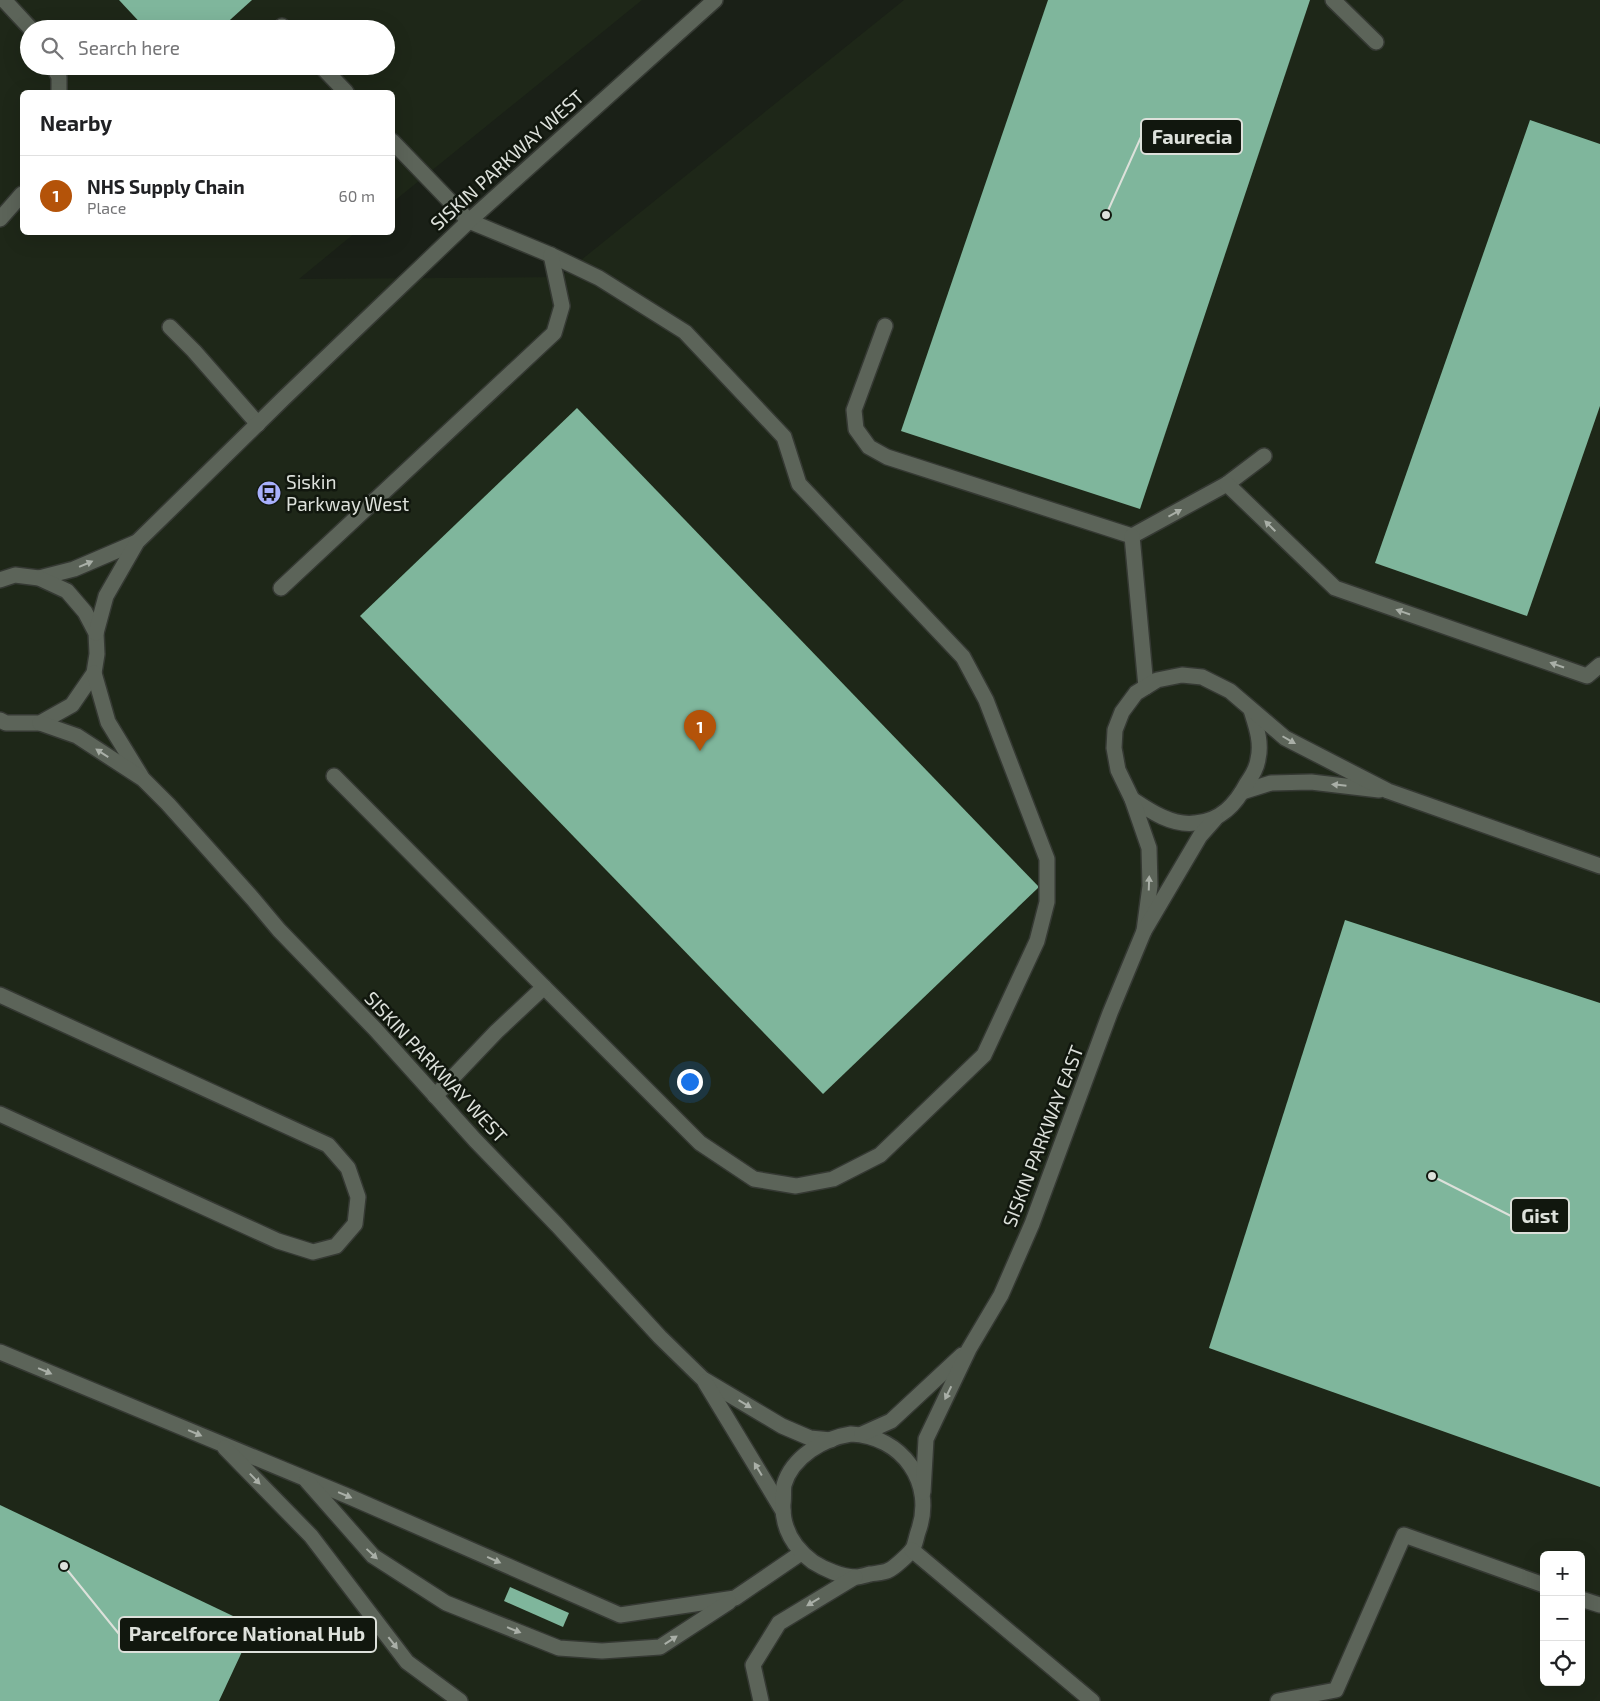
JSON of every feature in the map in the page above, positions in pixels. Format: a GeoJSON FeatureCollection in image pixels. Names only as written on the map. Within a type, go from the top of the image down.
{"type":"FeatureCollection","features":[{"type":"Feature","properties":{"kind":"street"},"geometry":{"type":"LineString","coordinates":[[4,0],[23,20]]}},
{"type":"Feature","properties":{"kind":"street","name":"SISKIN PARKWAY WEST"},"geometry":{"type":"LineString","coordinates":[[96,633],[106,596],[137,542],[514,179],[714,0]]}},
{"type":"Feature","properties":{"kind":"street"},"geometry":{"type":"LineString","coordinates":[[1333,0],[1376,42]]}},
{"type":"Feature","properties":{"kind":"street"},"geometry":{"type":"LineString","coordinates":[[58,75],[59,90]]}},
{"type":"Feature","properties":{"kind":"street"},"geometry":{"type":"LineString","coordinates":[[330,75],[344,90]]}},
{"type":"Feature","properties":{"kind":"street"},"geometry":{"type":"LineString","coordinates":[[334,776],[700,1143],[754,1179],[796,1186],[833,1179],[880,1155],[984,1055],[1037,941],[1046,902],[1046,859],[986,700],[962,657],[799,484],[784,437],[684,332],[599,278],[470,221],[395,144]]}},
{"type":"Feature","properties":{"kind":"street"},"geometry":{"type":"LineString","coordinates":[[0,219],[20,196]]}},
{"type":"Feature","properties":{"kind":"street"},"geometry":{"type":"LineString","coordinates":[[281,588],[554,334],[562,306],[550,255]]}},
{"type":"Feature","properties":{"kind":"street"},"geometry":{"type":"LineString","coordinates":[[885,326],[854,410],[856,429],[869,446],[887,457],[1132,536],[1227,484],[1264,456]]}},
{"type":"Feature","properties":{"kind":"street"},"geometry":{"type":"LineString","coordinates":[[170,327],[258,424]]}},
{"type":"Feature","properties":{"kind":"street"},"geometry":{"type":"LineString","coordinates":[[1227,484],[1335,588],[1587,676],[1600,665]]}},
{"type":"Feature","properties":{"kind":"street"},"geometry":{"type":"LineString","coordinates":[[1132,536],[1146,686]]}},
{"type":"Feature","properties":{"kind":"street","name":"SISKIN PARKWAY WEST"},"geometry":{"type":"LineString","coordinates":[[39,578],[74,569],[137,542]]}},
{"type":"Feature","properties":{"kind":"street"},"geometry":{"type":"LineString","coordinates":[[0,580],[16,575],[39,578],[67,592],[85,612],[96,633],[97,654],[94,673],[72,705],[40,723],[2,723]]}},
{"type":"Feature","properties":{"kind":"street","name":"SISKIN PARKWAY WEST"},"geometry":{"type":"LineString","coordinates":[[94,673],[108,722],[143,779]]}},
{"type":"Feature","properties":{"kind":"street"},"geometry":{"type":"LineString","coordinates":[[1250,710],[1259,735],[1259,758],[1253,773],[1232,806],[1215,819],[1194,824],[1171,821],[1132,799],[1118,770],[1114,748],[1115,730],[1122,712],[1136,692],[1157,680],[1182,675],[1202,677],[1230,691],[1250,710],[1286,738],[1388,791],[1600,866]]}},
{"type":"Feature","properties":{"kind":"street","name":"SISKIN PARKWAY WEST"},"geometry":{"type":"LineString","coordinates":[[40,723],[77,736],[143,779],[168,804],[279,930],[375,1029],[475,1140],[558,1225],[660,1337],[703,1379],[782,1426],[810,1438],[832,1440]]}},
{"type":"Feature","properties":{"kind":"street"},"geometry":{"type":"LineString","coordinates":[[1242,792],[1271,783],[1310,782],[1388,791]]}},
{"type":"Feature","properties":{"kind":"street","name":"SISKIN PARKWAY EAST"},"geometry":{"type":"LineString","coordinates":[[1132,799],[1149,848],[1150,886],[1144,931]]}},
{"type":"Feature","properties":{"kind":"street","name":"SISKIN PARKWAY EAST"},"geometry":{"type":"LineString","coordinates":[[923,1492],[926,1439],[969,1349],[1001,1295],[1032,1224],[1110,1012],[1144,931],[1200,836],[1215,819]]}},
{"type":"Feature","properties":{"kind":"street"},"geometry":{"type":"LineString","coordinates":[[435,1096],[496,1032],[544,987]]}},
{"type":"Feature","properties":{"kind":"street"},"geometry":{"type":"LineString","coordinates":[[0,995],[328,1145],[348,1168],[358,1197],[355,1224],[336,1246],[313,1252],[278,1240],[0,1114]]}},
{"type":"Feature","properties":{"kind":"street","name":"SISKIN PARKWAY EAST"},"geometry":{"type":"LineString","coordinates":[[862,1434],[891,1421],[969,1349]]}},
{"type":"Feature","properties":{"kind":"street"},"geometry":{"type":"LineString","coordinates":[[0,1352],[304,1478],[620,1615],[735,1598]]}},
{"type":"Feature","properties":{"kind":"street","name":"SISKIN PARKWAY WEST"},"geometry":{"type":"LineString","coordinates":[[703,1379],[783,1511]]}},
{"type":"Feature","properties":{"kind":"street"},"geometry":{"type":"LineString","coordinates":[[761,1701],[753,1665],[779,1622],[855,1577],[888,1571],[912,1550],[922,1521],[923,1492],[918,1478],[909,1462],[897,1450],[881,1440],[862,1434],[841,1435],[810,1450],[794,1466],[784,1485],[783,1511],[787,1530],[801,1553],[824,1570],[855,1577]]}},
{"type":"Feature","properties":{"kind":"street"},"geometry":{"type":"LineString","coordinates":[[221,1444],[311,1536],[407,1662],[460,1701]]}},
{"type":"Feature","properties":{"kind":"street"},"geometry":{"type":"LineString","coordinates":[[304,1478],[373,1556],[446,1603],[559,1648],[602,1651],[660,1647],[801,1553]]}},
{"type":"Feature","properties":{"kind":"street"},"geometry":{"type":"LineString","coordinates":[[1278,1701],[1336,1690],[1404,1535],[1540,1584]]}},
{"type":"Feature","properties":{"kind":"street"},"geometry":{"type":"LineString","coordinates":[[912,1550],[1092,1701]]}},
{"type":"Feature","properties":{"kind":"street"},"geometry":{"type":"LineString","coordinates":[[1585,1600],[1600,1605]]}},
{"type":"Feature","properties":{"kind":"shaded area"},"geometry":{"type":"Polygon","coordinates":[[[0,0],[642,0],[395,200],[395,90],[20,90],[20,235],[353,235],[299,279],[560,277],[904,0],[1600,0],[1600,1701],[0,1701],[0,0]]]}},
{"type":"Feature","properties":{"kind":"building"},"geometry":{"type":"Polygon","coordinates":[[[119,0],[252,0],[230,20],[138,20],[119,0]]]}},
{"type":"Feature","properties":{"kind":"building"},"geometry":{"type":"Polygon","coordinates":[[[1048,0],[1310,0],[1140,509],[901,431],[1048,0]]]}},
{"type":"Feature","properties":{"kind":"building"},"geometry":{"type":"Polygon","coordinates":[[[1530,120],[1600,144],[1600,406],[1527,616],[1375,563],[1530,120]]]}},
{"type":"Feature","properties":{"kind":"building"},"geometry":{"type":"Polygon","coordinates":[[[577,408],[1039,887],[823,1094],[360,616],[577,408]]]}},
{"type":"Feature","properties":{"kind":"building"},"geometry":{"type":"Polygon","coordinates":[[[1345,920],[1600,1003],[1600,1487],[1209,1348],[1345,920]]]}},
{"type":"Feature","properties":{"kind":"building"},"geometry":{"type":"Polygon","coordinates":[[[0,1505],[254,1626],[219,1701],[0,1701],[0,1505]]]}},
{"type":"Feature","properties":{"kind":"building"},"geometry":{"type":"Polygon","coordinates":[[[510,1587],[569,1613],[563,1627],[504,1601],[510,1587]]]}},
{"type":"Feature","properties":{"kind":"place","name":"Faurecia"},"geometry":{"type":"Point","coordinates":[1106,215]}},
{"type":"Feature","properties":{"kind":"place","name":"Siskin Parkway West"},"geometry":{"type":"Point","coordinates":[269,493]}},
{"type":"Feature","properties":{"kind":"place","name":"NHS Supply Chain"},"geometry":{"type":"Point","coordinates":[700,751]}},
{"type":"Feature","properties":{"kind":"place","name":"Gist"},"geometry":{"type":"Point","coordinates":[1432,1176]}},
{"type":"Feature","properties":{"kind":"place","name":"Parcelforce National Hub"},"geometry":{"type":"Point","coordinates":[64,1566]}}]}
